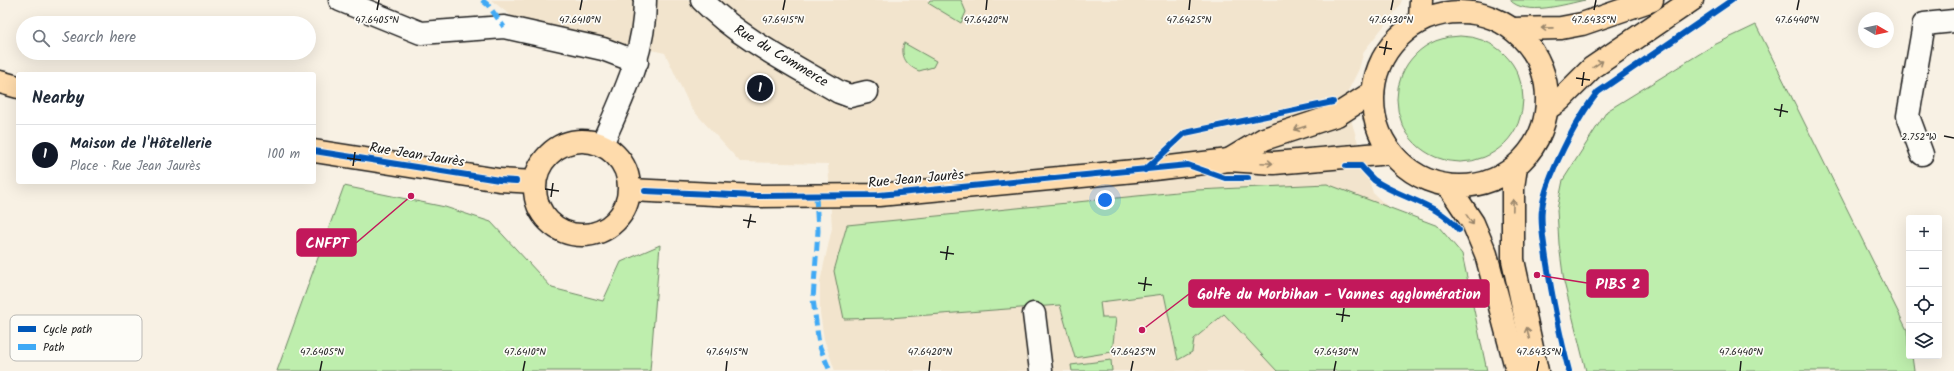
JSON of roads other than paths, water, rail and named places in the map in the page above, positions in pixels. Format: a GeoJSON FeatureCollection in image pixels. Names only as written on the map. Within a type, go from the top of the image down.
{"type":"FeatureCollection","features":[{"type":"Feature","properties":{"kind":"main road"},"geometry":{"type":"LineString","coordinates":[[1513,29],[1561,28],[1582,24],[1652,0]]}},
{"type":"Feature","properties":{"kind":"main road"},"geometry":{"type":"LineString","coordinates":[[1548,108],[1560,100],[1592,68],[1692,0]]}},
{"type":"Feature","properties":{"kind":"main road"},"geometry":{"type":"LineString","coordinates":[[1490,9],[1513,29],[1529,44],[1540,64],[1547,85],[1548,108],[1544,124],[1538,141],[1528,155],[1516,167],[1496,180],[1473,186],[1449,186],[1427,181],[1407,170],[1391,153],[1380,135],[1373,114],[1373,92],[1380,63],[1396,39],[1421,10],[1438,14],[1457,11],[1476,13],[1490,9]]}},
{"type":"Feature","properties":{"kind":"main road"},"geometry":{"type":"LineString","coordinates":[[0,82],[16,86]]}},
{"type":"Feature","properties":{"kind":"main road","name":"Rue Jean Jaurès"},"geometry":{"type":"LineString","coordinates":[[1229,160],[1264,139],[1337,115],[1373,92]]}},
{"type":"Feature","properties":{"kind":"main road"},"geometry":{"type":"LineString","coordinates":[[588,140],[602,144],[614,152],[623,163],[628,176],[630,190],[627,205],[619,218],[608,228],[593,234],[578,235],[563,232],[550,223],[541,212],[536,197],[535,182],[539,167],[548,155],[559,146],[573,141],[588,140]]}},
{"type":"Feature","properties":{"kind":"main road","name":"Rue Jean Jaurès"},"geometry":{"type":"LineString","coordinates":[[316,151],[499,180],[535,182]]}},
{"type":"Feature","properties":{"kind":"main road","name":"Rue Jean Jaurès"},"geometry":{"type":"LineString","coordinates":[[630,190],[756,196],[879,195],[1145,170],[1229,160],[1274,163],[1391,153]]}},
{"type":"Feature","properties":{"kind":"main road"},"geometry":{"type":"LineString","coordinates":[[1516,167],[1513,186],[1513,260],[1538,371]]}},
{"type":"Feature","properties":{"kind":"main road"},"geometry":{"type":"LineString","coordinates":[[1449,186],[1473,224],[1486,254],[1516,371]]}},
{"type":"Feature","properties":{"kind":"street"},"geometry":{"type":"LineString","coordinates":[[340,0],[421,33],[504,27],[603,49],[637,62]]}},
{"type":"Feature","properties":{"kind":"street"},"geometry":{"type":"LineString","coordinates":[[602,144],[637,62],[645,16],[645,0]]}},
{"type":"Feature","properties":{"kind":"street","name":"Rue du Commerce"},"geometry":{"type":"LineString","coordinates":[[702,0],[720,18],[737,30],[839,92],[850,96],[867,92]]}},
{"type":"Feature","properties":{"kind":"street"},"geometry":{"type":"LineString","coordinates":[[1922,154],[1908,116],[1924,24],[1954,20]]}},
{"type":"Feature","properties":{"kind":"street"},"geometry":{"type":"LineString","coordinates":[[1034,314],[1041,371]]}},
{"type":"Feature","properties":{"kind":"place","name":"Maison de l'Hôtellerie"},"geometry":{"type":"Point","coordinates":[760,88]}},
{"type":"Feature","properties":{"kind":"place","name":"CNFPT"},"geometry":{"type":"Point","coordinates":[411,196]}},
{"type":"Feature","properties":{"kind":"place","name":"PIBS 2"},"geometry":{"type":"Point","coordinates":[1537,275]}},
{"type":"Feature","properties":{"kind":"place","name":"Golfe du Morbihan - Vannes agglomération"},"geometry":{"type":"Point","coordinates":[1142,330]}}]}
